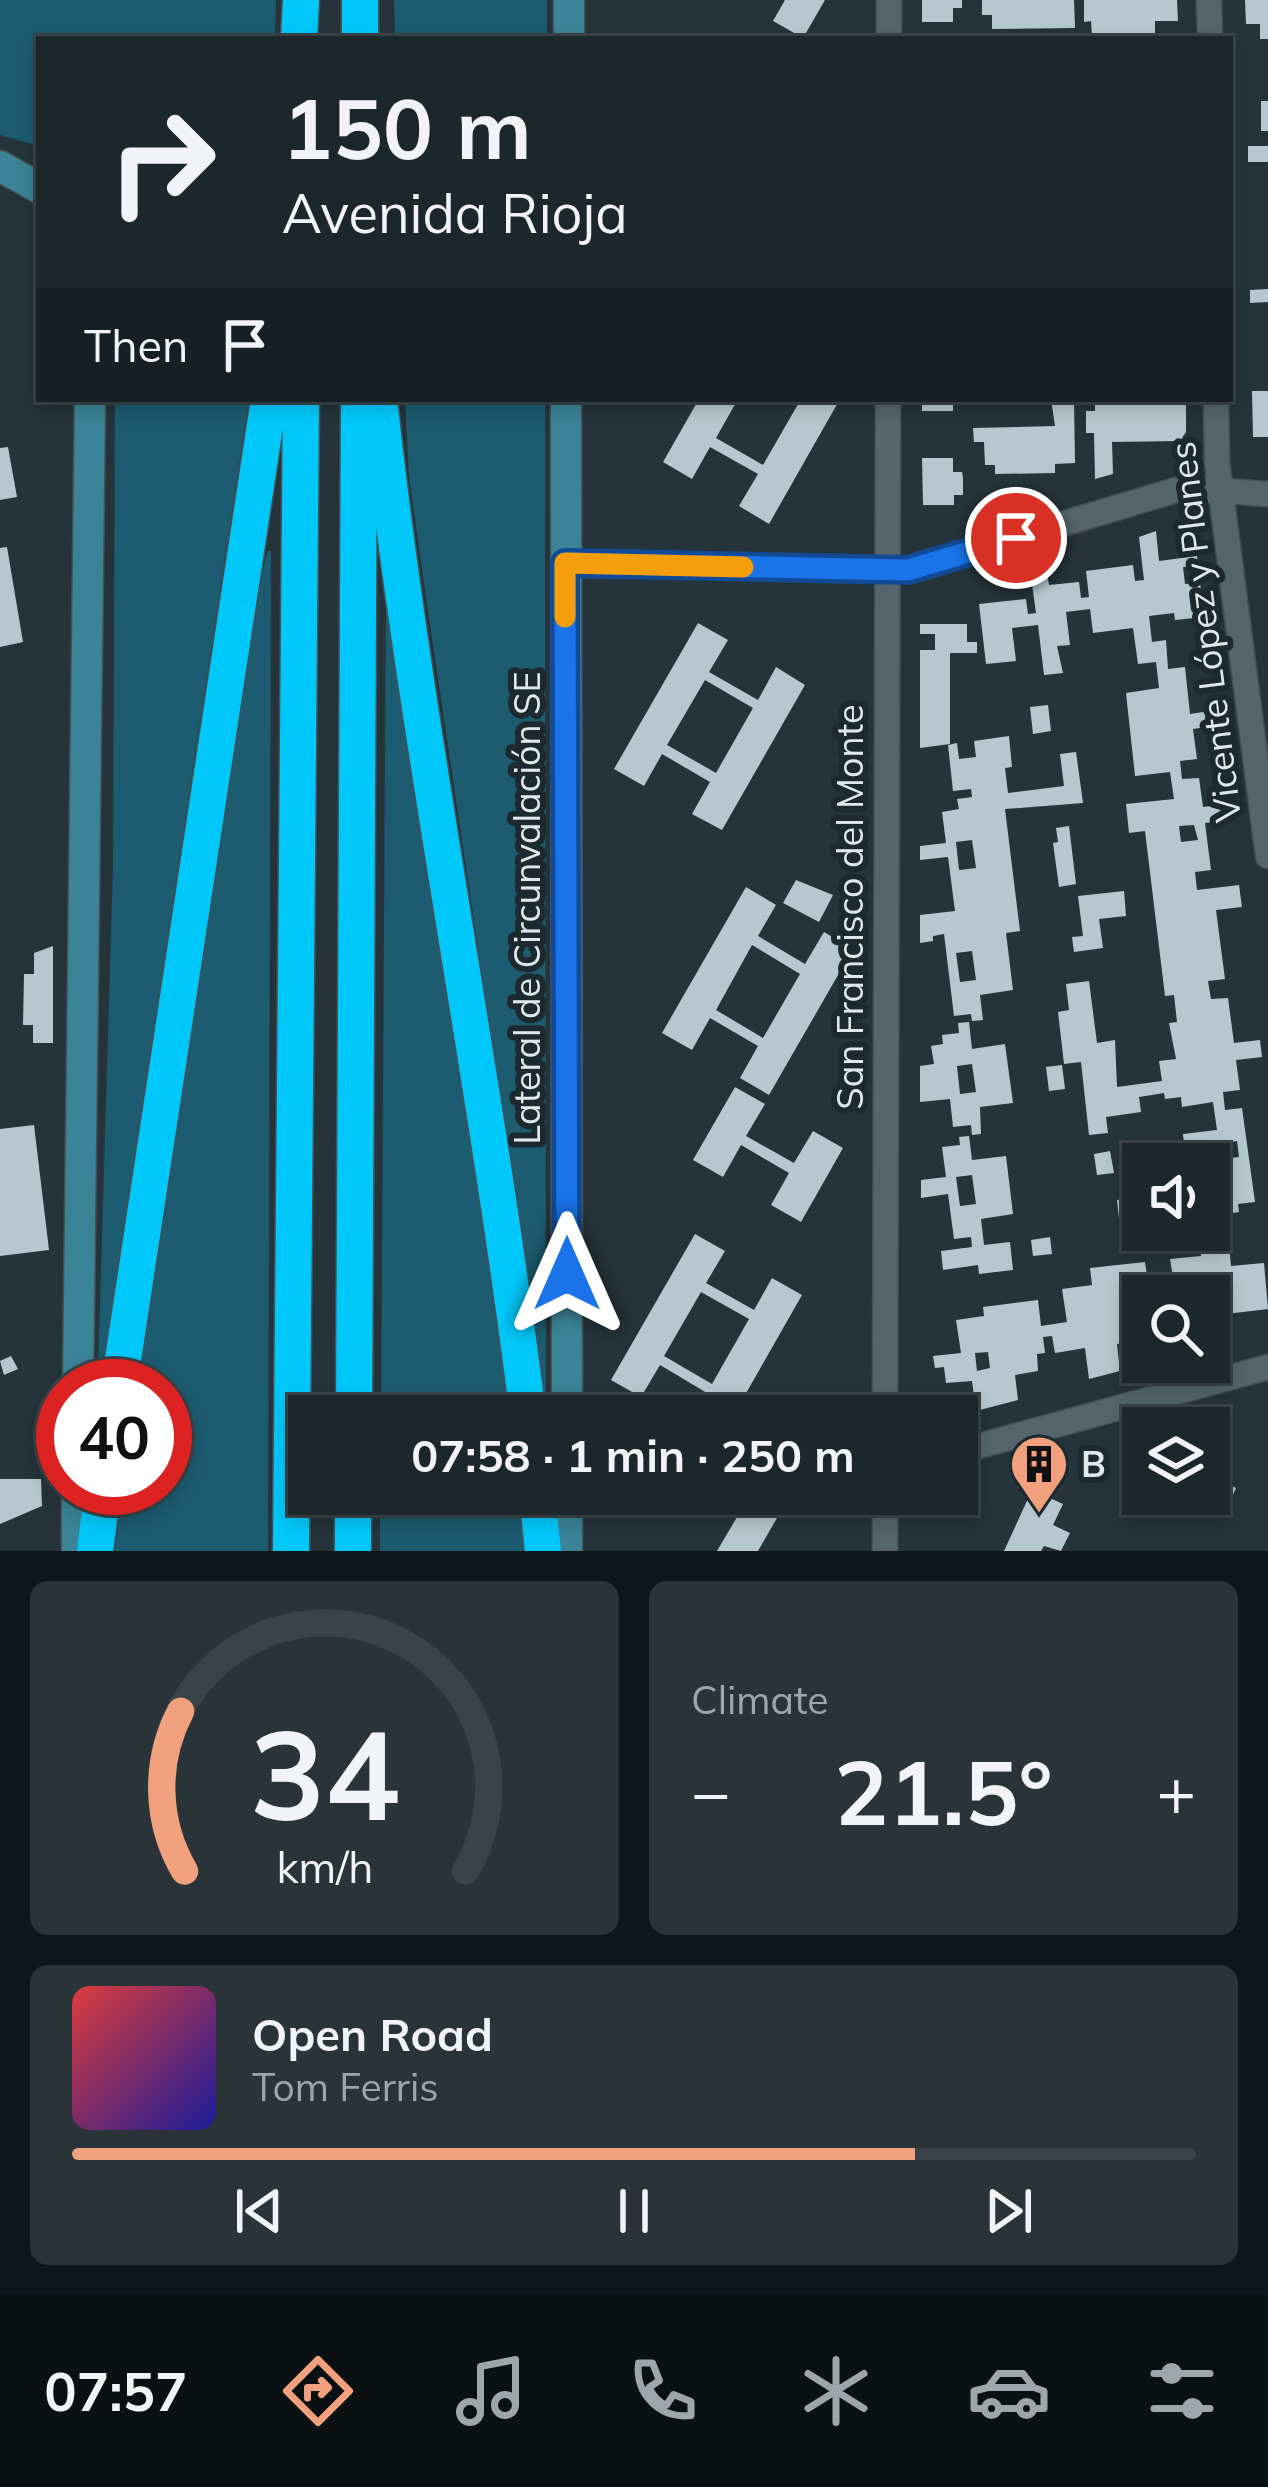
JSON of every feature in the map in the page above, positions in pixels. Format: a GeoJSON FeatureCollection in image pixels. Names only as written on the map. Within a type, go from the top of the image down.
{"type":"FeatureCollection","features":[{"type":"Feature","properties":{"kind":"highway"},"geometry":{"type":"LineString","coordinates":[[301,36],[303,0]]}},
{"type":"Feature","properties":{"kind":"highway"},"geometry":{"type":"LineString","coordinates":[[360,0],[360,36]]}},
{"type":"Feature","properties":{"kind":"highway"},"geometry":{"type":"LineString","coordinates":[[123,1359],[268,402]]}},
{"type":"Feature","properties":{"kind":"highway"},"geometry":{"type":"LineString","coordinates":[[291,1551],[301,402]]}},
{"type":"Feature","properties":{"kind":"highway"},"geometry":{"type":"LineString","coordinates":[[353,1395],[359,402]]}},
{"type":"Feature","properties":{"kind":"highway"},"geometry":{"type":"LineString","coordinates":[[379,402],[400,579],[525,1395]]}},
{"type":"Feature","properties":{"kind":"highway"},"geometry":{"type":"LineString","coordinates":[[95,1551],[100,1515]]}},
{"type":"Feature","properties":{"kind":"highway"},"geometry":{"type":"LineString","coordinates":[[352,1551],[353,1515]]}},
{"type":"Feature","properties":{"kind":"highway"},"geometry":{"type":"LineString","coordinates":[[540,1515],[544,1551]]}},
{"type":"Feature","properties":{"kind":"street"},"geometry":{"type":"LineString","coordinates":[[569,0],[569,36]]}},
{"type":"Feature","properties":{"kind":"street"},"geometry":{"type":"LineString","coordinates":[[889,0],[889,36]]}},
{"type":"Feature","properties":{"kind":"street"},"geometry":{"type":"LineString","coordinates":[[1209,0],[1210,36]]}},
{"type":"Feature","properties":{"kind":"street"},"geometry":{"type":"LineString","coordinates":[[0,166],[36,186]]}},
{"type":"Feature","properties":{"kind":"street"},"geometry":{"type":"LineString","coordinates":[[78,1359],[90,402]]}},
{"type":"Feature","properties":{"kind":"street","name":"Lateral de Circunvalación SE"},"geometry":{"type":"LineString","coordinates":[[566,402],[567,1395]]}},
{"type":"Feature","properties":{"kind":"street","name":"San Francisco del Monte"},"geometry":{"type":"LineString","coordinates":[[885,1395],[888,402]]}},
{"type":"Feature","properties":{"kind":"street","name":"Vicente López y Planes"},"geometry":{"type":"LineString","coordinates":[[1216,402],[1221,491],[1268,856]]}},
{"type":"Feature","properties":{"kind":"street"},"geometry":{"type":"LineString","coordinates":[[565,563],[908,570],[1183,488],[1268,494]]}},
{"type":"Feature","properties":{"kind":"street"},"geometry":{"type":"LineString","coordinates":[[978,1446],[1268,1366]]}},
{"type":"Feature","properties":{"kind":"street"},"geometry":{"type":"LineString","coordinates":[[76,1515],[76,1551]]}},
{"type":"Feature","properties":{"kind":"street"},"geometry":{"type":"LineString","coordinates":[[567,1515],[567,1551]]}},
{"type":"Feature","properties":{"kind":"street"},"geometry":{"type":"LineString","coordinates":[[884,1551],[885,1515]]}},
{"type":"Feature","properties":{"kind":"shaded area"},"geometry":{"type":"Polygon","coordinates":[[[0,0],[276,0],[275,36],[36,36],[36,145],[0,135],[0,0]]]}},
{"type":"Feature","properties":{"kind":"shaded area"},"geometry":{"type":"Polygon","coordinates":[[[394,0],[547,0],[547,36],[395,36],[394,0]]]}},
{"type":"Feature","properties":{"kind":"shaded area"},"geometry":{"type":"Polygon","coordinates":[[[115,402],[249,402],[104,1359],[98,1359],[113,866],[115,402]]]}},
{"type":"Feature","properties":{"kind":"shaded area"},"geometry":{"type":"Polygon","coordinates":[[[405,402],[545,402],[544,1395],[409,477],[405,402]]]}},
{"type":"Feature","properties":{"kind":"shaded area"},"geometry":{"type":"Polygon","coordinates":[[[271,551],[268,1551],[115,1551],[118,1515],[192,1515],[192,1359],[139,1359],[258,583],[271,551]]]}},
{"type":"Feature","properties":{"kind":"shaded area"},"geometry":{"type":"Polygon","coordinates":[[[386,595],[513,1395],[381,1395],[386,595]]]}},
{"type":"Feature","properties":{"kind":"shaded area"},"geometry":{"type":"Polygon","coordinates":[[[380,1515],[525,1515],[528,1551],[380,1551],[380,1515]]]}},
{"type":"Feature","properties":{"kind":"building"},"geometry":{"type":"Polygon","coordinates":[[[785,0],[825,0],[804,36],[773,21],[785,0]]]}},
{"type":"Feature","properties":{"kind":"building"},"geometry":{"type":"Polygon","coordinates":[[[922,0],[962,0],[962,8],[953,8],[953,22],[922,22],[922,0]]]}},
{"type":"Feature","properties":{"kind":"building"},"geometry":{"type":"Polygon","coordinates":[[[982,0],[1074,0],[1075,28],[992,29],[992,15],[982,15],[982,0]]]}},
{"type":"Feature","properties":{"kind":"building"},"geometry":{"type":"Polygon","coordinates":[[[1084,0],[1177,0],[1178,21],[1155,21],[1155,36],[1092,36],[1091,21],[1084,22],[1084,0]]]}},
{"type":"Feature","properties":{"kind":"building"},"geometry":{"type":"Polygon","coordinates":[[[1245,0],[1268,0],[1268,39],[1260,39],[1260,24],[1246,24],[1245,0]]]}},
{"type":"Feature","properties":{"kind":"building"},"geometry":{"type":"Polygon","coordinates":[[[1261,101],[1268,101],[1268,131],[1261,131],[1261,101]]]}},
{"type":"Feature","properties":{"kind":"building"},"geometry":{"type":"Polygon","coordinates":[[[1248,146],[1268,146],[1268,162],[1248,162],[1248,146]]]}},
{"type":"Feature","properties":{"kind":"building"},"geometry":{"type":"Polygon","coordinates":[[[1268,289],[1268,302],[1250,303],[1250,290],[1268,289]]]}},
{"type":"Feature","properties":{"kind":"building"},"geometry":{"type":"Polygon","coordinates":[[[1252,391],[1268,391],[1268,437],[1253,437],[1252,391]]]}},
{"type":"Feature","properties":{"kind":"building"},"geometry":{"type":"Polygon","coordinates":[[[697,402],[736,402],[716,438],[763,465],[799,402],[838,402],[769,524],[739,506],[758,474],[710,447],[692,479],[663,462],[697,402]]]}},
{"type":"Feature","properties":{"kind":"building"},"geometry":{"type":"Polygon","coordinates":[[[922,402],[953,402],[953,411],[922,411],[922,402]]]}},
{"type":"Feature","properties":{"kind":"building"},"geometry":{"type":"Polygon","coordinates":[[[1051,402],[1074,402],[1075,463],[1055,464],[1055,473],[995,474],[995,465],[985,465],[984,442],[974,442],[973,428],[1055,426],[1051,402]]]}},
{"type":"Feature","properties":{"kind":"building"},"geometry":{"type":"Polygon","coordinates":[[[1095,402],[1186,402],[1186,432],[1180,441],[1112,442],[1113,474],[1095,479],[1094,433],[1086,433],[1086,411],[1095,411],[1095,402]]]}},
{"type":"Feature","properties":{"kind":"building"},"geometry":{"type":"Polygon","coordinates":[[[8,447],[17,497],[0,500],[0,448],[8,447]]]}},
{"type":"Feature","properties":{"kind":"building"},"geometry":{"type":"Polygon","coordinates":[[[922,458],[953,458],[953,472],[962,472],[963,478],[963,495],[954,495],[954,505],[923,505],[922,458]]]}},
{"type":"Feature","properties":{"kind":"building"},"geometry":{"type":"Polygon","coordinates":[[[1156,531],[1159,561],[1197,556],[1198,566],[1183,567],[1185,584],[1200,582],[1204,617],[1149,616],[1152,642],[1166,640],[1168,669],[1185,667],[1190,714],[1217,710],[1219,725],[1193,729],[1197,759],[1180,761],[1182,779],[1199,778],[1203,807],[1229,804],[1231,820],[1205,823],[1211,870],[1195,872],[1197,890],[1239,885],[1242,907],[1216,910],[1225,979],[1208,981],[1211,999],[1228,998],[1234,1043],[1260,1040],[1262,1057],[1236,1060],[1240,1090],[1223,1092],[1225,1110],[1242,1108],[1255,1202],[1238,1204],[1239,1212],[1230,1213],[1230,1158],[1239,1157],[1237,1141],[1184,1143],[1183,1134],[1217,1130],[1213,1102],[1182,1107],[1181,1097],[1165,1099],[1164,1093],[1139,1097],[1141,1112],[1106,1117],[1108,1133],[1089,1135],[1081,1062],[1064,1064],[1058,1012],[1069,1010],[1066,984],[1089,981],[1097,1043],[1115,1040],[1117,1087],[1162,1081],[1159,1061],[1176,1059],[1169,1023],[1177,1022],[1174,995],[1165,996],[1145,831],[1129,833],[1126,804],[1174,799],[1170,772],[1135,776],[1126,693],[1159,688],[1156,662],[1138,664],[1133,628],[1093,633],[1090,609],[1066,612],[1070,645],[1057,646],[1063,673],[1044,675],[1038,625],[1012,628],[1016,661],[986,664],[979,604],[1026,599],[1028,614],[1036,613],[1030,570],[1046,565],[1049,585],[1079,582],[1081,598],[1089,597],[1086,571],[1133,565],[1135,581],[1144,580],[1139,537],[1156,531]],[[1194,825],[1179,826],[1181,842],[1198,840],[1194,825]]]}},
{"type":"Feature","properties":{"kind":"building"},"geometry":{"type":"Polygon","coordinates":[[[7,547],[23,642],[0,647],[0,548],[7,547]]]}},
{"type":"Feature","properties":{"kind":"building"},"geometry":{"type":"Polygon","coordinates":[[[698,623],[728,640],[709,672],[758,700],[776,667],[805,685],[722,830],[692,814],[710,782],[662,754],[644,786],[614,769],[698,623]],[[705,680],[667,745],[716,773],[753,708],[705,680]]]}},
{"type":"Feature","properties":{"kind":"building"},"geometry":{"type":"Polygon","coordinates":[[[920,624],[967,624],[967,642],[977,642],[977,653],[950,653],[950,744],[920,748],[920,650],[935,650],[935,634],[920,634],[920,624]]]}},
{"type":"Feature","properties":{"kind":"building"},"geometry":{"type":"Polygon","coordinates":[[[1048,705],[1051,731],[1033,734],[1030,707],[1048,705]]]}},
{"type":"Feature","properties":{"kind":"building"},"geometry":{"type":"Polygon","coordinates":[[[1009,736],[1008,793],[1064,786],[1060,754],[1076,752],[1083,803],[1005,809],[1020,931],[1006,933],[1013,990],[980,995],[983,1020],[972,1021],[971,1014],[954,1016],[944,934],[920,943],[920,915],[955,911],[948,857],[920,860],[920,846],[946,843],[942,812],[959,809],[957,799],[972,797],[971,789],[953,791],[948,745],[957,743],[959,759],[976,757],[974,741],[1009,736]],[[972,840],[956,842],[959,870],[976,868],[972,840]],[[972,951],[956,953],[960,982],[976,980],[972,951]]]}},
{"type":"Feature","properties":{"kind":"building"},"geometry":{"type":"Polygon","coordinates":[[[1069,826],[1076,884],[1059,887],[1053,843],[1058,842],[1056,828],[1069,826]]]}},
{"type":"Feature","properties":{"kind":"building"},"geometry":{"type":"Polygon","coordinates":[[[796,880],[833,895],[819,922],[783,903],[796,880]]]}},
{"type":"Feature","properties":{"kind":"building"},"geometry":{"type":"Polygon","coordinates":[[[746,887],[776,905],[758,936],[805,964],[824,932],[853,949],[769,1095],[740,1078],[758,1046],[710,1018],[692,1050],[662,1033],[746,887]],[[752,945],[716,1010],[763,1038],[800,974],[752,945]]]}},
{"type":"Feature","properties":{"kind":"building"},"geometry":{"type":"Polygon","coordinates":[[[1124,891],[1126,916],[1099,919],[1103,948],[1074,952],[1072,937],[1083,936],[1078,896],[1124,891]]]}},
{"type":"Feature","properties":{"kind":"building"},"geometry":{"type":"Polygon","coordinates":[[[53,946],[53,1043],[33,1043],[33,1025],[23,1025],[24,974],[34,974],[34,953],[53,946]]]}},
{"type":"Feature","properties":{"kind":"building"},"geometry":{"type":"Polygon","coordinates":[[[969,1022],[972,1049],[1005,1044],[1013,1103],[980,1107],[981,1134],[972,1135],[971,1125],[953,1127],[950,1099],[920,1102],[920,1066],[934,1064],[931,1046],[943,1044],[942,1035],[959,1033],[958,1023],[969,1022]],[[972,1064],[957,1066],[960,1094],[976,1092],[972,1064]]]}},
{"type":"Feature","properties":{"kind":"building"},"geometry":{"type":"Polygon","coordinates":[[[1062,1065],[1065,1089],[1049,1091],[1046,1067],[1062,1065]]]}},
{"type":"Feature","properties":{"kind":"building"},"geometry":{"type":"Polygon","coordinates":[[[735,1087],[765,1104],[746,1136],[794,1163],[813,1131],[843,1148],[801,1222],[771,1205],[789,1173],[741,1145],[723,1177],[693,1160],[735,1087]]]}},
{"type":"Feature","properties":{"kind":"building"},"geometry":{"type":"Polygon","coordinates":[[[34,1125],[49,1250],[0,1256],[0,1129],[34,1125]]]}},
{"type":"Feature","properties":{"kind":"building"},"geometry":{"type":"Polygon","coordinates":[[[969,1136],[972,1160],[1006,1156],[1013,1214],[981,1219],[984,1245],[1010,1242],[1013,1270],[979,1274],[978,1265],[943,1270],[941,1251],[972,1247],[971,1237],[954,1239],[948,1194],[921,1198],[921,1180],[946,1177],[942,1147],[960,1145],[959,1137],[969,1136]],[[972,1175],[956,1177],[960,1206],[976,1204],[972,1175]]]}},
{"type":"Feature","properties":{"kind":"building"},"geometry":{"type":"Polygon","coordinates":[[[1110,1151],[1114,1173],[1097,1175],[1094,1154],[1110,1151]]]}},
{"type":"Feature","properties":{"kind":"building"},"geometry":{"type":"Polygon","coordinates":[[[1122,1199],[1120,1228],[1117,1200],[1122,1199]]]}},
{"type":"Feature","properties":{"kind":"building"},"geometry":{"type":"Polygon","coordinates":[[[695,1234],[725,1251],[706,1283],[754,1310],[772,1278],[802,1295],[745,1395],[706,1395],[660,1365],[642,1395],[611,1380],[695,1234]],[[701,1292],[664,1356],[712,1384],[749,1319],[701,1292]]]}},
{"type":"Feature","properties":{"kind":"building"},"geometry":{"type":"Polygon","coordinates":[[[1050,1237],[1052,1254],[1033,1256],[1031,1240],[1050,1237]]]}},
{"type":"Feature","properties":{"kind":"building"},"geometry":{"type":"Polygon","coordinates":[[[1200,1251],[1230,1251],[1231,1266],[1264,1263],[1268,1309],[1230,1314],[1230,1275],[1173,1275],[1170,1259],[1201,1256],[1200,1251]]]}},
{"type":"Feature","properties":{"kind":"building"},"geometry":{"type":"Polygon","coordinates":[[[1145,1262],[1147,1275],[1122,1275],[1120,1371],[1089,1379],[1085,1348],[1055,1353],[1052,1336],[1043,1337],[1045,1353],[1037,1354],[1038,1371],[1015,1375],[1018,1400],[978,1410],[972,1381],[946,1383],[944,1367],[935,1368],[933,1356],[961,1353],[956,1320],[984,1316],[983,1307],[1038,1300],[1041,1326],[1067,1322],[1062,1289],[1092,1285],[1090,1268],[1145,1262]],[[988,1352],[975,1353],[977,1371],[990,1368],[988,1352]]]}},
{"type":"Feature","properties":{"kind":"building"},"geometry":{"type":"Polygon","coordinates":[[[11,1356],[18,1369],[4,1375],[0,1361],[11,1356]]]}},
{"type":"Feature","properties":{"kind":"building"},"geometry":{"type":"Polygon","coordinates":[[[0,1479],[36,1479],[36,1509],[0,1524],[0,1479]]]}},
{"type":"Feature","properties":{"kind":"building","name":"B"},"geometry":{"type":"Polygon","coordinates":[[[1032,1490],[1063,1504],[1053,1525],[1070,1533],[1061,1551],[1044,1546],[1041,1551],[1004,1551],[1032,1490]]]}},
{"type":"Feature","properties":{"kind":"building"},"geometry":{"type":"Polygon","coordinates":[[[738,1515],[777,1518],[758,1551],[717,1551],[738,1515]]]}},
{"type":"Feature","properties":{"kind":"slow traffic"},"geometry":{"type":"LineString","coordinates":[[565,617],[565,563],[743,567]]}},
{"type":"Feature","properties":{"kind":"place","name":"B"},"geometry":{"type":"Point","coordinates":[1039,1515]}},
{"type":"Feature","properties":{"kind":"route"},"geometry":{"type":"LineString","coordinates":[[567,1274],[565,563],[908,570],[1016,538]]}}]}
